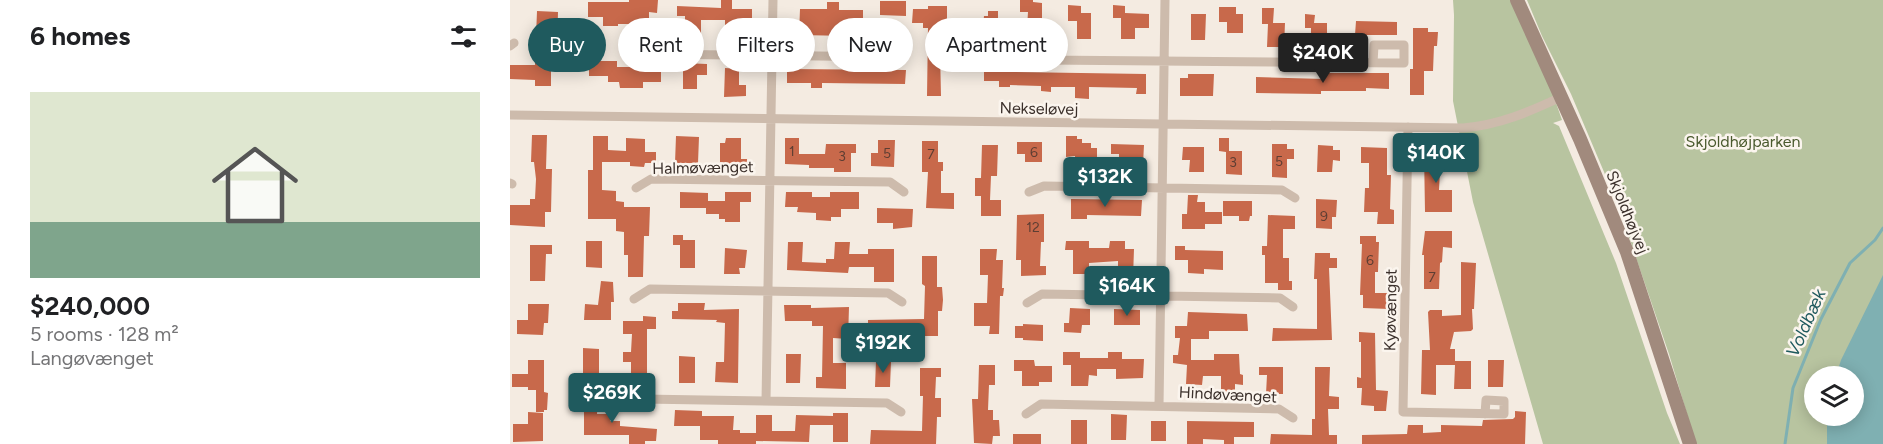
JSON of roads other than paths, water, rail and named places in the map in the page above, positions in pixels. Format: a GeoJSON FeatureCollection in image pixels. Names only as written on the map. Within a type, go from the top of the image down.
{"type":"FeatureCollection","features":[{"type":"Feature","properties":{"kind":"street","name":"Halmøvænget"},"geometry":{"type":"LineString","coordinates":[[773,0],[773,18]]}},
{"type":"Feature","properties":{"kind":"street","name":"Hindøvænget"},"geometry":{"type":"LineString","coordinates":[[1159,406],[1166,0]]}},
{"type":"Feature","properties":{"kind":"street","name":"Skjoldhøjvej"},"geometry":{"type":"LineString","coordinates":[[1517,0],[1627,252],[1690,444]]}},
{"type":"Feature","properties":{"kind":"street"},"geometry":{"type":"LineString","coordinates":[[1068,60],[1373,63]]}},
{"type":"Feature","properties":{"kind":"street","name":"Halmøvænget"},"geometry":{"type":"LineString","coordinates":[[766,401],[772,72]]}},
{"type":"Feature","properties":{"kind":"street","name":"Nekseløvej"},"geometry":{"type":"LineString","coordinates":[[510,115],[1164,125],[1481,127],[1514,118],[1561,97]]}},
{"type":"Feature","properties":{"kind":"street","name":"Kyøvænget"},"geometry":{"type":"LineString","coordinates":[[1408,127],[1404,412],[1485,414]]}},
{"type":"Feature","properties":{"kind":"street","name":"Halmøvænget"},"geometry":{"type":"LineString","coordinates":[[636,188],[651,179],[890,182],[903,192]]}},
{"type":"Feature","properties":{"kind":"street"},"geometry":{"type":"LineString","coordinates":[[1029,192],[1044,186],[1162,187],[1282,190],[1296,198]]}},
{"type":"Feature","properties":{"kind":"street"},"geometry":{"type":"LineString","coordinates":[[634,299],[650,290],[769,291],[888,293],[902,302]]}},
{"type":"Feature","properties":{"kind":"street"},"geometry":{"type":"LineString","coordinates":[[1027,303],[1042,294],[1280,298],[1293,307]]}},
{"type":"Feature","properties":{"kind":"street"},"geometry":{"type":"LineString","coordinates":[[634,406],[643,399],[887,403],[901,412]]}},
{"type":"Feature","properties":{"kind":"street","name":"Hindøvænget"},"geometry":{"type":"LineString","coordinates":[[1026,414],[1041,404],[1279,409],[1293,418]]}},
{"type":"Feature","properties":{"kind":"water"},"geometry":{"type":"Polygon","coordinates":[[[1883,275],[1883,444],[1827,444],[1827,426],[1864,426],[1864,366],[1839,366],[1883,275]]]}},
{"type":"Feature","properties":{"kind":"waterway","name":"Voldbæk"},"geometry":{"type":"LineString","coordinates":[[1785,444],[1793,388],[1821,319],[1850,263],[1875,240],[1883,228]]}},
{"type":"Feature","properties":{"kind":"park label","name":"Skjoldhøjparken"},"geometry":{"type":"Point","coordinates":[1743,141]}}]}
